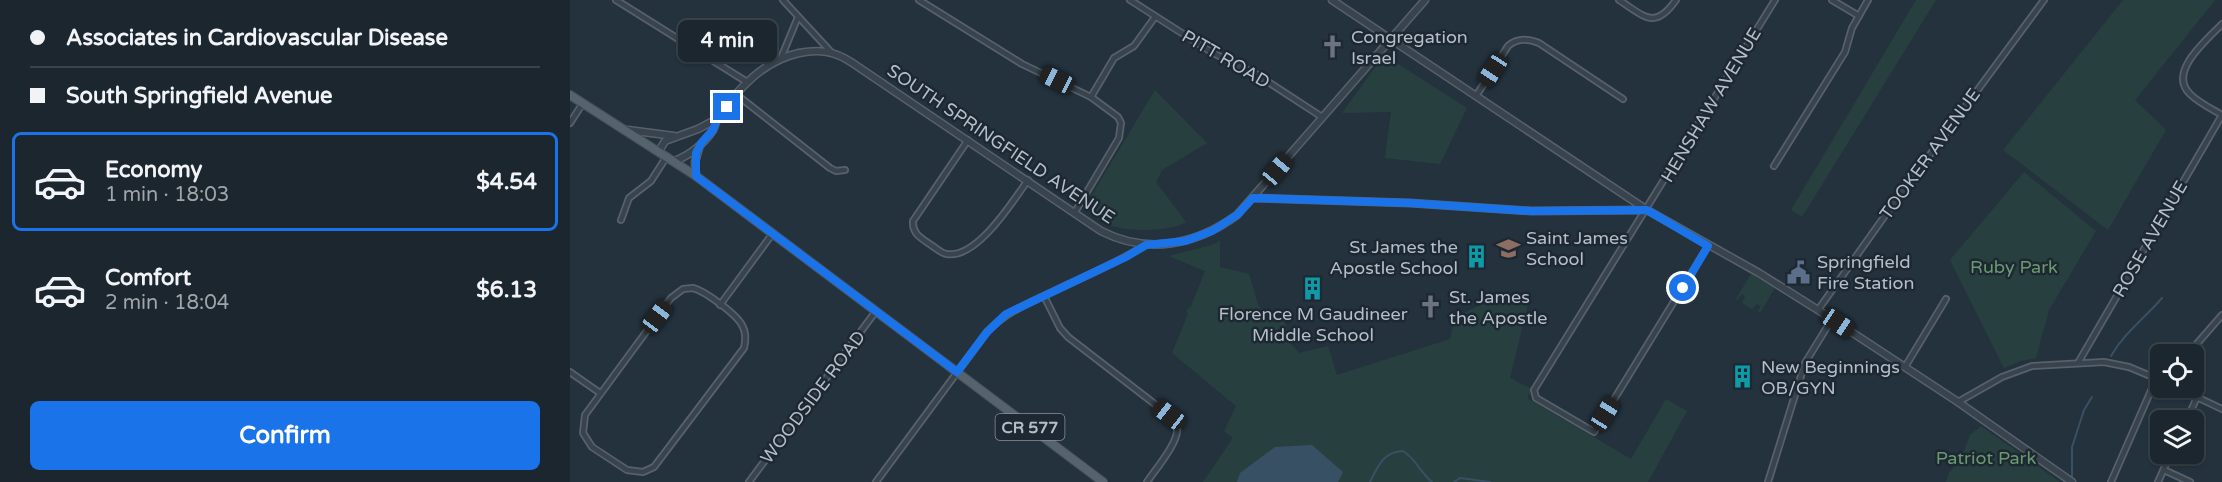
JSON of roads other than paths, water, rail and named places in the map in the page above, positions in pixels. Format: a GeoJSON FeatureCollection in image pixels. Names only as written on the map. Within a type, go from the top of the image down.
{"type":"FeatureCollection","features":[{"type":"Feature","properties":{"kind":"main road","name":"CR 577"},"geometry":{"type":"LineString","coordinates":[[570,95],[696,176],[1103,482]]}},
{"type":"Feature","properties":{"kind":"street"},"geometry":{"type":"LineString","coordinates":[[616,0],[747,82]]}},
{"type":"Feature","properties":{"kind":"street"},"geometry":{"type":"LineString","coordinates":[[783,0],[831,52]]}},
{"type":"Feature","properties":{"kind":"street"},"geometry":{"type":"LineString","coordinates":[[920,0],[1022,64],[1091,97],[1118,117],[1121,129],[1116,143],[1075,212]]}},
{"type":"Feature","properties":{"kind":"street","name":"PITT ROAD"},"geometry":{"type":"LineString","coordinates":[[1130,0],[1213,53],[1256,74],[1322,117]]}},
{"type":"Feature","properties":{"kind":"street"},"geometry":{"type":"LineString","coordinates":[[1332,0],[1647,210],[1759,273],[1832,319],[1958,402],[2072,482]]}},
{"type":"Feature","properties":{"kind":"street","name":"SOUTH SPRINGFIELD AVENUE"},"geometry":{"type":"LineString","coordinates":[[831,52],[852,62],[1101,231],[1120,241],[1146,245],[1185,241],[1212,231],[1237,215],[1425,0]]}},
{"type":"Feature","properties":{"kind":"street"},"geometry":{"type":"LineString","coordinates":[[1619,0],[1647,18],[1654,19],[1666,13],[1676,0]]}},
{"type":"Feature","properties":{"kind":"street","name":"HENSHAW AVENUE"},"geometry":{"type":"LineString","coordinates":[[1708,246],[1594,432],[1536,398],[1534,390],[1775,0]]}},
{"type":"Feature","properties":{"kind":"street"},"geometry":{"type":"LineString","coordinates":[[1832,0],[1858,16]]}},
{"type":"Feature","properties":{"kind":"street"},"geometry":{"type":"LineString","coordinates":[[1774,166],[1845,52],[1852,28],[1868,0]]}},
{"type":"Feature","properties":{"kind":"street","name":"TOOKER AVENUE"},"geometry":{"type":"LineString","coordinates":[[1818,310],[2044,0]]}},
{"type":"Feature","properties":{"kind":"street"},"geometry":{"type":"LineString","coordinates":[[781,58],[798,17]]}},
{"type":"Feature","properties":{"kind":"street"},"geometry":{"type":"LineString","coordinates":[[1091,97],[1114,58],[1134,46],[1155,17]]}},
{"type":"Feature","properties":{"kind":"street"},"geometry":{"type":"LineString","coordinates":[[2222,24],[2187,63],[2182,75],[2184,85],[2191,95],[2222,115]]}},
{"type":"Feature","properties":{"kind":"street"},"geometry":{"type":"LineString","coordinates":[[1476,96],[1508,46],[1512,42],[1528,40],[1539,44],[1623,99]]}},
{"type":"Feature","properties":{"kind":"street"},"geometry":{"type":"LineString","coordinates":[[621,220],[629,198],[651,182],[670,159],[686,157],[702,142],[713,130],[717,119],[759,70],[781,58],[814,51],[831,52]]}},
{"type":"Feature","properties":{"kind":"street"},"geometry":{"type":"LineString","coordinates":[[737,95],[830,168],[836,171],[845,170]]}},
{"type":"Feature","properties":{"kind":"street"},"geometry":{"type":"LineString","coordinates":[[570,123],[583,103]]}},
{"type":"Feature","properties":{"kind":"street","name":"ROSE AVENUE"},"geometry":{"type":"LineString","coordinates":[[2078,363],[2222,115]]}},
{"type":"Feature","properties":{"kind":"street"},"geometry":{"type":"LineString","coordinates":[[659,151],[665,141],[698,129],[717,119]]}},
{"type":"Feature","properties":{"kind":"street"},"geometry":{"type":"LineString","coordinates":[[625,130],[640,134],[675,136]]}},
{"type":"Feature","properties":{"kind":"street"},"geometry":{"type":"LineString","coordinates":[[968,140],[913,220],[913,230],[916,234],[940,251],[956,254],[989,233],[1028,180]]}},
{"type":"Feature","properties":{"kind":"street"},"geometry":{"type":"LineString","coordinates":[[696,176],[696,153],[702,142]]}},
{"type":"Feature","properties":{"kind":"street"},"geometry":{"type":"LineString","coordinates":[[1253,198],[1410,203],[1531,211],[1647,210]]}},
{"type":"Feature","properties":{"kind":"street"},"geometry":{"type":"LineString","coordinates":[[720,305],[773,233]]}},
{"type":"Feature","properties":{"kind":"street"},"geometry":{"type":"LineString","coordinates":[[876,482],[957,372],[996,323],[1006,314],[1126,257],[1146,245]]}},
{"type":"Feature","properties":{"kind":"street"},"geometry":{"type":"LineString","coordinates":[[693,288],[703,292],[720,305],[737,318],[743,327],[746,337],[744,348],[654,467],[644,472],[627,470],[589,444],[584,433],[583,421],[588,410],[674,294],[683,289],[693,288]]}},
{"type":"Feature","properties":{"kind":"street"},"geometry":{"type":"LineString","coordinates":[[1044,296],[1060,328],[1068,337],[1175,422],[1177,428],[1175,441],[1147,482]]}},
{"type":"Feature","properties":{"kind":"street"},"geometry":{"type":"LineString","coordinates":[[1905,367],[1946,299]]}},
{"type":"Feature","properties":{"kind":"street","name":"WOODSIDE ROAD"},"geometry":{"type":"LineString","coordinates":[[749,482],[876,311]]}},
{"type":"Feature","properties":{"kind":"street"},"geometry":{"type":"LineString","coordinates":[[2197,344],[2222,315]]}},
{"type":"Feature","properties":{"kind":"street"},"geometry":{"type":"LineString","coordinates":[[1768,482],[1805,363],[1832,319]]}},
{"type":"Feature","properties":{"kind":"street"},"geometry":{"type":"LineString","coordinates":[[1958,402],[2002,376],[2032,366],[2104,362],[2129,367],[2150,376]]}},
{"type":"Feature","properties":{"kind":"street"},"geometry":{"type":"LineString","coordinates":[[570,372],[600,393]]}},
{"type":"Feature","properties":{"kind":"street"},"geometry":{"type":"LineString","coordinates":[[2111,482],[2150,397]]}},
{"type":"Feature","properties":{"kind":"street"},"geometry":{"type":"LineString","coordinates":[[2192,410],[2197,398],[2222,409]]}},
{"type":"Feature","properties":{"kind":"street"},"geometry":{"type":"LineString","coordinates":[[2158,482],[2166,464]]}},
{"type":"Feature","properties":{"kind":"street"},"geometry":{"type":"LineString","coordinates":[[2164,470],[2190,482]]}},
{"type":"Feature","properties":{"kind":"water"},"geometry":{"type":"Polygon","coordinates":[[[1312,445],[1343,472],[1338,482],[1237,482],[1240,473],[1275,447],[1312,445]]]}},
{"type":"Feature","properties":{"kind":"waterway"},"geometry":{"type":"LineString","coordinates":[[2111,356],[2128,333],[2162,298]]}},
{"type":"Feature","properties":{"kind":"waterway"},"geometry":{"type":"LineString","coordinates":[[2072,480],[2072,447],[2084,410],[2092,397]]}},
{"type":"Feature","properties":{"kind":"waterway"},"geometry":{"type":"LineString","coordinates":[[1370,482],[1386,457],[1403,451],[1432,482]]}},
{"type":"Feature","properties":{"kind":"waterway"},"geometry":{"type":"LineString","coordinates":[[1454,482],[1460,478],[1490,482]]}},
{"type":"Feature","properties":{"kind":"place","name":"Congregation Israel"},"geometry":{"type":"Point","coordinates":[1333,47]}},
{"type":"Feature","properties":{"kind":"place","name":"Saint James School"},"geometry":{"type":"Point","coordinates":[1508,248]}},
{"type":"Feature","properties":{"kind":"place","name":"St James the Apostle School"},"geometry":{"type":"Point","coordinates":[1476,257]}},
{"type":"Feature","properties":{"kind":"place","name":"Springfield Fire Station"},"geometry":{"type":"Point","coordinates":[1799,272]}},
{"type":"Feature","properties":{"kind":"place","name":"Florence M Gaudineer Middle School"},"geometry":{"type":"Point","coordinates":[1313,288]}},
{"type":"Feature","properties":{"kind":"place","name":"St. James the Apostle"},"geometry":{"type":"Point","coordinates":[1431,307]}},
{"type":"Feature","properties":{"kind":"place","name":"New Beginnings OB/GYN"},"geometry":{"type":"Point","coordinates":[1743,377]}},
{"type":"Feature","properties":{"kind":"park label","name":"Ruby Park"},"geometry":{"type":"Point","coordinates":[2014,267]}},
{"type":"Feature","properties":{"kind":"park label","name":"Patriot Park"},"geometry":{"type":"Point","coordinates":[1986,458]}}]}
